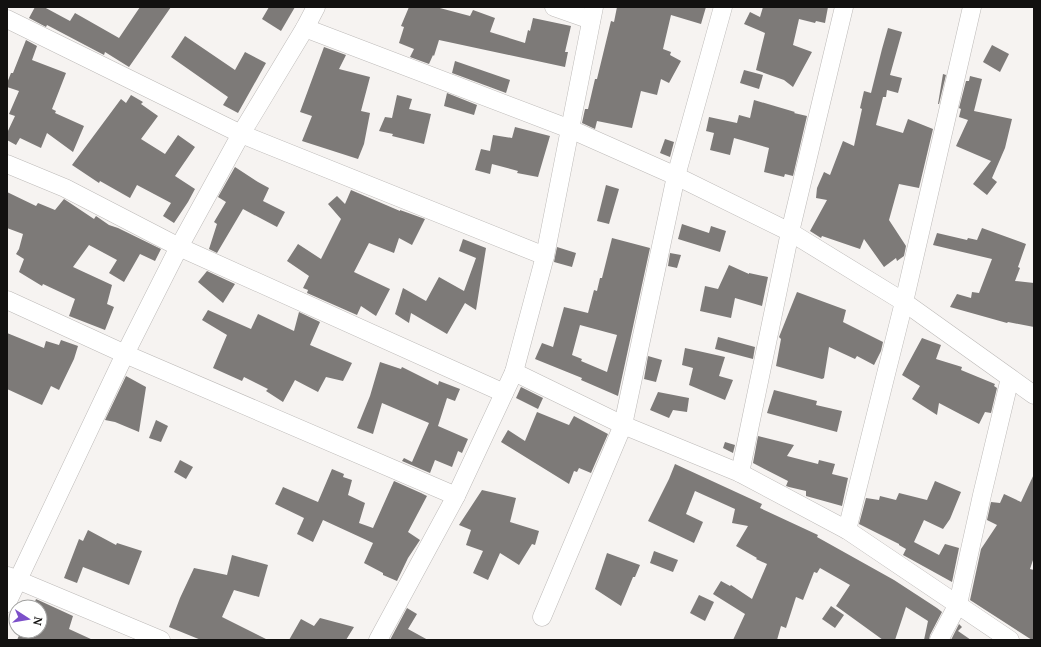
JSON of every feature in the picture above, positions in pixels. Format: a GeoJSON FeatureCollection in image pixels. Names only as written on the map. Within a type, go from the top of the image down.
{"type":"FeatureCollection","features":[{"type":"Feature","properties":{"kind":"street"},"geometry":{"type":"LineString","coordinates":[[7,14],[11,7]]}},
{"type":"Feature","properties":{"kind":"street"},"geometry":{"type":"LineString","coordinates":[[7,603],[13,578],[179,247],[241,134],[305,28],[316,7]]}},
{"type":"Feature","properties":{"kind":"street"},"geometry":{"type":"LineString","coordinates":[[378,640],[456,496],[514,372],[545,256],[592,14],[554,7]]}},
{"type":"Feature","properties":{"kind":"street"},"geometry":{"type":"LineString","coordinates":[[542,617],[623,425],[676,176],[723,7]]}},
{"type":"Feature","properties":{"kind":"street"},"geometry":{"type":"LineString","coordinates":[[740,473],[790,232],[844,7]]}},
{"type":"Feature","properties":{"kind":"street"},"geometry":{"type":"LineString","coordinates":[[847,530],[904,302],[972,7]]}},
{"type":"Feature","properties":{"kind":"street"},"geometry":{"type":"LineString","coordinates":[[7,19],[241,134],[545,256]]}},
{"type":"Feature","properties":{"kind":"street"},"geometry":{"type":"LineString","coordinates":[[305,28],[570,128],[676,176],[790,232],[904,302],[1034,395]]}},
{"type":"Feature","properties":{"kind":"street"},"geometry":{"type":"LineString","coordinates":[[7,164],[65,188],[179,247],[504,393]]}},
{"type":"Feature","properties":{"kind":"street"},"geometry":{"type":"LineString","coordinates":[[7,300],[126,354],[456,496]]}},
{"type":"Feature","properties":{"kind":"street"},"geometry":{"type":"LineString","coordinates":[[514,372],[623,425],[740,473],[847,530],[1010,640]]}},
{"type":"Feature","properties":{"kind":"street"},"geometry":{"type":"LineString","coordinates":[[939,640],[958,604],[1010,378]]}},
{"type":"Feature","properties":{"kind":"street"},"geometry":{"type":"LineString","coordinates":[[13,578],[161,640]]}},
{"type":"Feature","properties":{"kind":"building"},"geometry":{"type":"Polygon","coordinates":[[[35,7],[44,7],[70,21],[75,13],[119,38],[140,7],[171,7],[129,67],[105,52],[104,55],[47,25],[46,27],[29,18],[35,7]]]}},
{"type":"Feature","properties":{"kind":"building"},"geometry":{"type":"Polygon","coordinates":[[[269,7],[295,7],[281,31],[262,19],[269,7]]]}},
{"type":"Feature","properties":{"kind":"building"},"geometry":{"type":"Polygon","coordinates":[[[409,7],[436,7],[470,16],[473,10],[495,18],[490,32],[525,43],[533,18],[571,26],[565,52],[568,52],[565,67],[439,40],[434,56],[433,55],[429,64],[410,57],[414,49],[399,43],[404,27],[401,26],[409,7]]]}},
{"type":"Feature","properties":{"kind":"building"},"geometry":{"type":"Polygon","coordinates":[[[617,7],[706,7],[701,24],[671,15],[663,49],[671,52],[670,55],[681,61],[669,83],[661,79],[657,95],[641,91],[632,128],[597,121],[595,129],[582,123],[585,109],[588,109],[595,79],[597,79],[611,21],[614,22],[617,7]]]}},
{"type":"Feature","properties":{"kind":"building"},"geometry":{"type":"Polygon","coordinates":[[[763,7],[828,7],[825,23],[816,21],[815,23],[799,19],[793,45],[812,52],[793,87],[784,80],[756,70],[765,33],[744,24],[750,12],[760,17],[763,7]]]}},
{"type":"Feature","properties":{"kind":"building"},"geometry":{"type":"Polygon","coordinates":[[[888,28],[902,32],[890,75],[902,78],[898,93],[887,90],[886,97],[883,97],[876,125],[903,133],[908,119],[933,129],[919,188],[899,184],[889,220],[906,246],[904,256],[897,261],[896,258],[884,267],[864,239],[860,249],[822,236],[821,238],[810,231],[827,200],[816,198],[817,188],[824,172],[830,175],[843,141],[854,146],[862,109],[860,108],[864,91],[871,93],[888,28]]]}},
{"type":"Feature","properties":{"kind":"building"},"geometry":{"type":"Polygon","coordinates":[[[185,36],[235,70],[245,52],[266,63],[238,113],[223,105],[228,97],[171,57],[185,36]]]}},
{"type":"Feature","properties":{"kind":"building"},"geometry":{"type":"Polygon","coordinates":[[[26,40],[37,46],[32,60],[66,73],[52,109],[56,111],[55,113],[84,126],[73,152],[47,133],[41,148],[20,138],[16,145],[7,140],[7,133],[15,116],[9,114],[19,91],[7,87],[7,83],[11,73],[13,73],[26,40]]]}},
{"type":"Feature","properties":{"kind":"building"},"geometry":{"type":"Polygon","coordinates":[[[992,45],[1009,54],[1000,72],[983,62],[992,45]]]}},
{"type":"Feature","properties":{"kind":"building"},"geometry":{"type":"Polygon","coordinates":[[[324,47],[346,55],[339,69],[370,77],[361,111],[370,113],[364,144],[358,159],[302,141],[312,116],[300,112],[324,47]]]}},
{"type":"Feature","properties":{"kind":"building"},"geometry":{"type":"Polygon","coordinates":[[[455,61],[510,80],[506,93],[452,73],[455,61]]]}},
{"type":"Feature","properties":{"kind":"building"},"geometry":{"type":"Polygon","coordinates":[[[744,70],[763,75],[759,89],[740,83],[744,70]]]}},
{"type":"Feature","properties":{"kind":"building"},"geometry":{"type":"Polygon","coordinates":[[[943,74],[946,75],[938,104],[943,74]]]}},
{"type":"Feature","properties":{"kind":"building"},"geometry":{"type":"Polygon","coordinates":[[[970,76],[982,79],[974,111],[1012,119],[1005,148],[992,178],[997,182],[987,195],[973,184],[991,161],[956,146],[968,120],[959,117],[961,109],[959,108],[966,81],[969,81],[970,76]]]}},
{"type":"Feature","properties":{"kind":"building"},"geometry":{"type":"Polygon","coordinates":[[[447,93],[477,105],[474,115],[444,106],[447,93]]]}},
{"type":"Feature","properties":{"kind":"building"},"geometry":{"type":"Polygon","coordinates":[[[131,95],[143,102],[141,104],[158,116],[141,139],[165,154],[178,135],[195,147],[175,176],[195,189],[174,223],[163,216],[171,203],[137,185],[130,198],[100,181],[99,183],[72,165],[121,99],[126,103],[131,95]]]}},
{"type":"Feature","properties":{"kind":"building"},"geometry":{"type":"Polygon","coordinates":[[[397,95],[412,99],[409,109],[431,114],[424,144],[379,131],[385,117],[392,118],[397,95]]]}},
{"type":"Feature","properties":{"kind":"building"},"geometry":{"type":"Polygon","coordinates":[[[754,100],[807,116],[793,176],[785,174],[784,177],[764,172],[769,148],[734,138],[730,155],[710,150],[714,133],[706,131],[709,117],[737,123],[739,115],[750,118],[754,100]]]}},
{"type":"Feature","properties":{"kind":"building"},"geometry":{"type":"Polygon","coordinates":[[[515,127],[550,136],[538,177],[517,173],[518,171],[492,164],[490,174],[475,170],[481,149],[490,151],[493,135],[512,138],[515,127]]]}},
{"type":"Feature","properties":{"kind":"building"},"geometry":{"type":"Polygon","coordinates":[[[665,139],[674,142],[670,157],[660,153],[665,139]]]}},
{"type":"Feature","properties":{"kind":"building"},"geometry":{"type":"Polygon","coordinates":[[[235,167],[269,188],[263,201],[285,212],[277,227],[243,209],[217,253],[209,249],[217,224],[214,222],[226,202],[218,197],[235,167]]]}},
{"type":"Feature","properties":{"kind":"building"},"geometry":{"type":"Polygon","coordinates":[[[606,185],[619,189],[609,224],[597,221],[606,185]]]}},
{"type":"Feature","properties":{"kind":"building"},"geometry":{"type":"Polygon","coordinates":[[[351,190],[400,211],[425,219],[412,245],[399,238],[394,253],[369,243],[354,272],[390,289],[376,316],[361,306],[357,315],[307,293],[308,290],[303,288],[309,276],[287,261],[298,244],[321,259],[341,219],[328,204],[337,196],[345,204],[351,190]]]}},
{"type":"Feature","properties":{"kind":"building"},"geometry":{"type":"Polygon","coordinates":[[[7,192],[36,206],[38,203],[55,210],[64,199],[94,219],[96,216],[109,225],[161,249],[155,261],[140,254],[124,282],[109,273],[117,260],[89,245],[73,267],[112,285],[107,304],[114,307],[105,330],[69,316],[75,299],[43,284],[42,286],[19,272],[24,259],[16,254],[23,234],[7,228],[7,192]]]}},
{"type":"Feature","properties":{"kind":"building"},"geometry":{"type":"Polygon","coordinates":[[[682,224],[709,233],[711,226],[726,231],[720,252],[678,239],[682,224]]]}},
{"type":"Feature","properties":{"kind":"building"},"geometry":{"type":"Polygon","coordinates":[[[982,228],[1026,244],[1015,281],[1034,283],[1034,327],[1007,323],[950,307],[957,294],[971,298],[972,292],[979,293],[992,259],[933,245],[937,233],[967,240],[968,238],[977,240],[982,228]]]}},
{"type":"Feature","properties":{"kind":"building"},"geometry":{"type":"Polygon","coordinates":[[[612,238],[650,248],[618,396],[581,380],[582,378],[535,359],[542,343],[553,347],[564,307],[588,313],[594,290],[597,291],[600,278],[602,278],[612,238]],[[580,325],[572,355],[582,359],[581,361],[607,372],[617,335],[580,325]]]}},
{"type":"Feature","properties":{"kind":"building"},"geometry":{"type":"Polygon","coordinates":[[[463,239],[486,248],[476,310],[465,303],[447,334],[411,313],[409,323],[395,314],[403,288],[426,301],[439,277],[464,291],[476,258],[459,251],[463,239]]]}},
{"type":"Feature","properties":{"kind":"building"},"geometry":{"type":"Polygon","coordinates":[[[557,247],[576,253],[572,267],[554,262],[557,247]]]}},
{"type":"Feature","properties":{"kind":"building"},"geometry":{"type":"Polygon","coordinates":[[[670,253],[681,255],[677,268],[668,266],[670,253]]]}},
{"type":"Feature","properties":{"kind":"building"},"geometry":{"type":"Polygon","coordinates":[[[729,265],[749,274],[768,277],[762,306],[735,298],[731,318],[700,311],[705,286],[718,289],[729,265]]]}},
{"type":"Feature","properties":{"kind":"building"},"geometry":{"type":"Polygon","coordinates":[[[207,271],[235,284],[223,303],[198,282],[207,271]]]}},
{"type":"Feature","properties":{"kind":"building"},"geometry":{"type":"Polygon","coordinates":[[[797,292],[846,310],[843,322],[883,342],[881,351],[874,365],[857,356],[855,359],[829,347],[824,378],[822,379],[776,366],[781,339],[779,337],[797,292]]]}},
{"type":"Feature","properties":{"kind":"building"},"geometry":{"type":"Polygon","coordinates":[[[208,310],[251,329],[258,314],[294,331],[299,312],[320,322],[310,345],[352,363],[343,381],[326,377],[318,392],[295,380],[283,402],[266,391],[268,389],[244,377],[242,381],[213,368],[227,335],[202,320],[208,310]]]}},
{"type":"Feature","properties":{"kind":"building"},"geometry":{"type":"Polygon","coordinates":[[[7,333],[44,348],[46,341],[59,345],[61,340],[78,346],[74,359],[59,390],[51,386],[42,405],[7,389],[7,333]]]}},
{"type":"Feature","properties":{"kind":"building"},"geometry":{"type":"Polygon","coordinates":[[[718,337],[755,347],[753,359],[715,349],[718,337]]]}},
{"type":"Feature","properties":{"kind":"building"},"geometry":{"type":"Polygon","coordinates":[[[922,338],[941,345],[936,359],[962,367],[961,370],[995,384],[994,386],[997,388],[991,413],[985,412],[979,424],[939,403],[937,415],[912,399],[920,386],[902,375],[922,338]]]}},
{"type":"Feature","properties":{"kind":"building"},"geometry":{"type":"Polygon","coordinates":[[[685,348],[725,357],[719,376],[733,380],[725,400],[689,385],[693,368],[682,365],[685,348]]]}},
{"type":"Feature","properties":{"kind":"building"},"geometry":{"type":"Polygon","coordinates":[[[648,356],[662,360],[656,382],[644,379],[648,356]]]}},
{"type":"Feature","properties":{"kind":"building"},"geometry":{"type":"Polygon","coordinates":[[[380,362],[401,369],[402,367],[438,385],[439,381],[460,389],[455,401],[447,398],[438,426],[468,439],[462,453],[458,451],[452,467],[435,460],[430,473],[402,461],[404,458],[412,462],[429,423],[382,403],[373,434],[357,428],[370,396],[380,362]]]}},
{"type":"Feature","properties":{"kind":"building"},"geometry":{"type":"Polygon","coordinates":[[[126,376],[146,387],[139,432],[115,422],[105,420],[126,376]]]}},
{"type":"Feature","properties":{"kind":"building"},"geometry":{"type":"Polygon","coordinates":[[[521,387],[543,398],[538,409],[516,398],[521,387]]]}},
{"type":"Feature","properties":{"kind":"building"},"geometry":{"type":"Polygon","coordinates":[[[774,390],[817,401],[816,405],[842,411],[837,432],[767,413],[774,390]]]}},
{"type":"Feature","properties":{"kind":"building"},"geometry":{"type":"Polygon","coordinates":[[[658,392],[689,398],[687,412],[673,410],[669,418],[650,410],[658,392]]]}},
{"type":"Feature","properties":{"kind":"building"},"geometry":{"type":"Polygon","coordinates":[[[537,412],[569,425],[574,416],[608,434],[591,473],[579,468],[577,472],[574,471],[569,484],[501,442],[508,430],[525,441],[537,412]]]}},
{"type":"Feature","properties":{"kind":"building"},"geometry":{"type":"Polygon","coordinates":[[[156,420],[168,426],[161,442],[149,438],[156,420]]]}},
{"type":"Feature","properties":{"kind":"building"},"geometry":{"type":"Polygon","coordinates":[[[758,436],[794,445],[787,456],[818,464],[819,460],[835,464],[832,474],[848,478],[842,506],[806,496],[806,491],[786,486],[788,481],[753,463],[758,436]]]}},
{"type":"Feature","properties":{"kind":"building"},"geometry":{"type":"Polygon","coordinates":[[[725,442],[735,445],[733,453],[723,448],[725,442]]]}},
{"type":"Feature","properties":{"kind":"building"},"geometry":{"type":"Polygon","coordinates":[[[180,460],[193,467],[186,479],[174,472],[180,460]]]}},
{"type":"Feature","properties":{"kind":"building"},"geometry":{"type":"Polygon","coordinates":[[[675,464],[762,504],[760,508],[818,535],[817,537],[894,580],[937,608],[942,612],[929,640],[924,640],[928,621],[906,607],[895,640],[883,640],[836,606],[850,585],[820,568],[817,573],[814,572],[803,600],[796,597],[786,628],[781,626],[777,640],[733,640],[745,614],[713,594],[721,581],[730,586],[731,585],[752,599],[767,564],[736,546],[748,526],[732,523],[735,509],[695,491],[686,514],[703,522],[694,543],[648,521],[675,464]]]}},
{"type":"Feature","properties":{"kind":"building"},"geometry":{"type":"Polygon","coordinates":[[[332,469],[344,474],[343,477],[352,480],[348,495],[365,503],[359,523],[373,528],[394,481],[427,496],[408,532],[420,540],[408,558],[397,581],[383,575],[383,573],[364,563],[373,543],[323,520],[313,542],[297,534],[304,518],[275,504],[283,487],[318,502],[332,469]]]}},
{"type":"Feature","properties":{"kind":"building"},"geometry":{"type":"Polygon","coordinates":[[[1034,474],[1034,557],[1030,569],[1034,570],[1034,640],[1032,640],[970,600],[981,549],[997,525],[987,520],[991,502],[1000,503],[1004,494],[1021,502],[1034,474]]]}},
{"type":"Feature","properties":{"kind":"building"},"geometry":{"type":"Polygon","coordinates":[[[935,481],[961,492],[950,519],[943,529],[924,520],[914,542],[939,555],[945,544],[959,548],[952,582],[903,555],[906,549],[899,544],[859,524],[866,498],[879,500],[880,496],[896,500],[899,493],[927,500],[935,481]]]}},
{"type":"Feature","properties":{"kind":"building"},"geometry":{"type":"Polygon","coordinates":[[[482,490],[516,498],[510,522],[539,531],[535,545],[532,544],[519,565],[500,553],[488,580],[473,573],[483,551],[466,545],[471,530],[459,525],[482,490]]]}},
{"type":"Feature","properties":{"kind":"building"},"geometry":{"type":"Polygon","coordinates":[[[88,530],[116,545],[117,543],[142,551],[129,585],[83,567],[77,583],[64,578],[79,539],[83,541],[88,530]]]}},
{"type":"Feature","properties":{"kind":"building"},"geometry":{"type":"Polygon","coordinates":[[[654,551],[678,560],[673,572],[650,563],[654,551]]]}},
{"type":"Feature","properties":{"kind":"building"},"geometry":{"type":"Polygon","coordinates":[[[607,553],[640,565],[635,577],[633,577],[621,606],[595,589],[607,553]]]}},
{"type":"Feature","properties":{"kind":"building"},"geometry":{"type":"Polygon","coordinates":[[[232,555],[268,565],[259,597],[234,590],[222,617],[268,640],[201,640],[169,627],[194,568],[227,575],[232,555]]]}},
{"type":"Feature","properties":{"kind":"building"},"geometry":{"type":"Polygon","coordinates":[[[699,595],[714,602],[705,621],[690,613],[699,595]]]}},
{"type":"Feature","properties":{"kind":"building"},"geometry":{"type":"Polygon","coordinates":[[[48,605],[73,616],[69,629],[93,640],[17,640],[48,639],[48,605]]]}},
{"type":"Feature","properties":{"kind":"building"},"geometry":{"type":"Polygon","coordinates":[[[831,606],[844,615],[835,628],[822,619],[831,606]]]}},
{"type":"Feature","properties":{"kind":"building"},"geometry":{"type":"Polygon","coordinates":[[[407,608],[417,614],[408,629],[428,640],[390,640],[407,608]]]}},
{"type":"Feature","properties":{"kind":"building"},"geometry":{"type":"Polygon","coordinates":[[[320,618],[354,627],[346,640],[289,640],[301,619],[314,626],[320,618]]]}},
{"type":"Feature","properties":{"kind":"building"},"geometry":{"type":"Polygon","coordinates":[[[959,624],[962,627],[958,631],[971,640],[951,640],[959,624]]]}}]}
